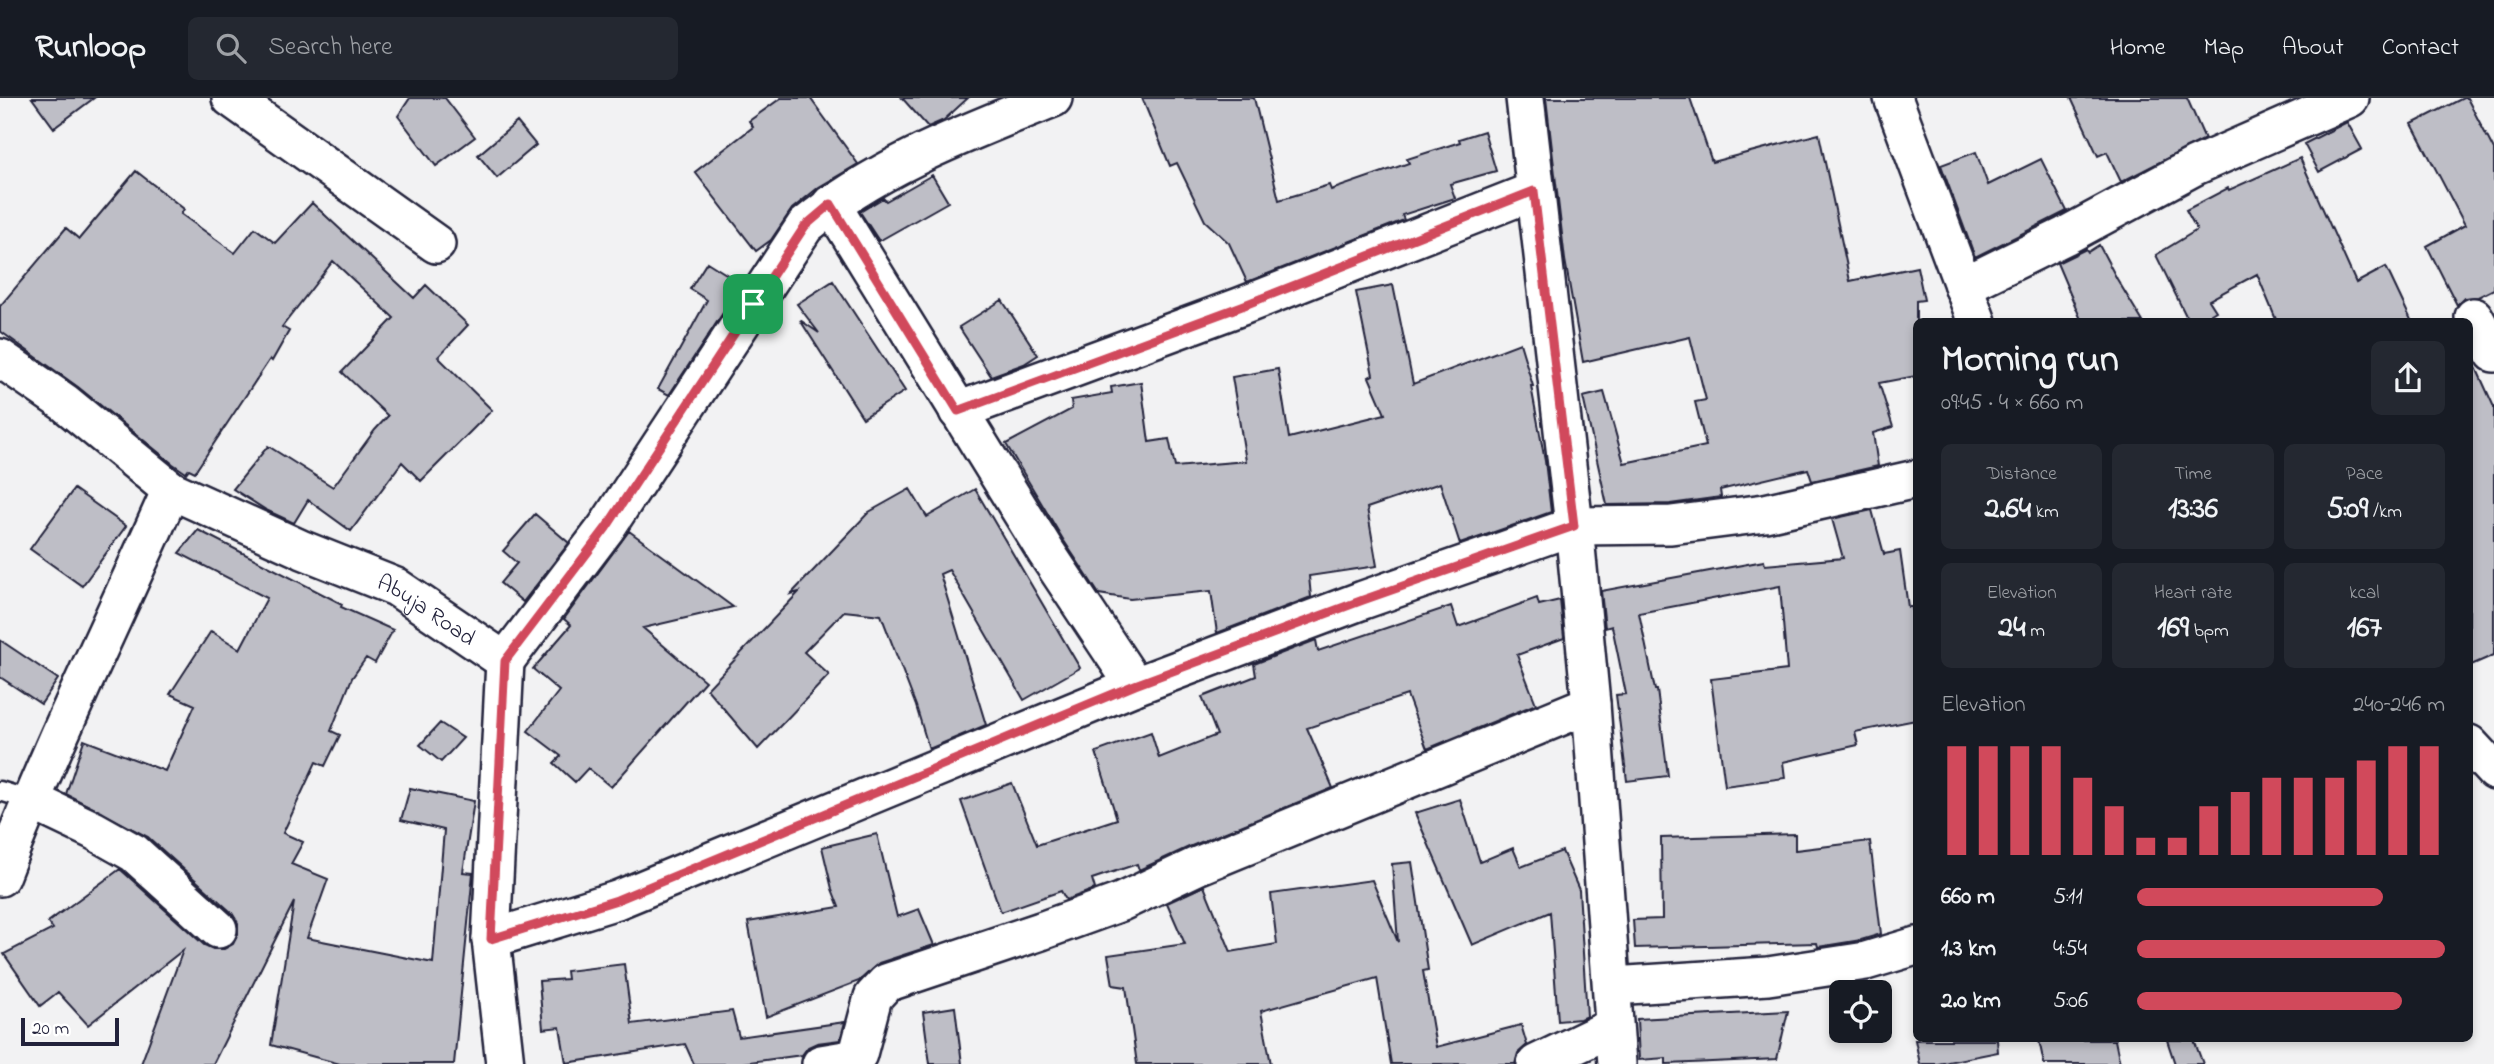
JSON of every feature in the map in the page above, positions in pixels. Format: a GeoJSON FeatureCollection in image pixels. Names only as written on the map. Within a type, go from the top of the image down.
{"type":"FeatureCollection","features":[{"type":"Feature","properties":{"kind":"street"},"geometry":{"type":"LineString","coordinates":[[231,98],[436,244]]}},
{"type":"Feature","properties":{"kind":"street"},"geometry":{"type":"LineString","coordinates":[[505,1064],[491,939],[505,661],[606,528],[805,226],[831,204],[884,171],[970,131],[1053,98]]}},
{"type":"Feature","properties":{"kind":"street"},"geometry":{"type":"LineString","coordinates":[[1525,98],[1574,526],[1591,704],[1617,1064]]}},
{"type":"Feature","properties":{"kind":"street"},"geometry":{"type":"LineString","coordinates":[[1893,98],[1975,318]]}},
{"type":"Feature","properties":{"kind":"street"},"geometry":{"type":"LineString","coordinates":[[1963,286],[2065,236],[2195,166],[2350,98]]}},
{"type":"Feature","properties":{"kind":"street"},"geometry":{"type":"LineString","coordinates":[[958,411],[1242,306],[1534,191]]}},
{"type":"Feature","properties":{"kind":"street"},"geometry":{"type":"LineString","coordinates":[[831,204],[1046,552],[1135,685]]}},
{"type":"Feature","properties":{"kind":"street"},"geometry":{"type":"LineString","coordinates":[[2474,317],[2494,353]]}},
{"type":"Feature","properties":{"kind":"street","name":"Abuja Road"},"geometry":{"type":"LineString","coordinates":[[0,358],[65,403],[171,490],[303,550],[396,587],[505,661]]}},
{"type":"Feature","properties":{"kind":"street"},"geometry":{"type":"LineString","coordinates":[[491,939],[617,900],[1135,685],[1363,600],[1574,526],[1671,525],[1765,513],[1913,480]]}},
{"type":"Feature","properties":{"kind":"street"},"geometry":{"type":"LineString","coordinates":[[0,877],[15,796],[171,490]]}},
{"type":"Feature","properties":{"kind":"street"},"geometry":{"type":"LineString","coordinates":[[821,1064],[851,1059],[858,1054],[873,997],[886,983],[1041,932],[1121,902],[1198,866],[1591,704]]}},
{"type":"Feature","properties":{"kind":"street"},"geometry":{"type":"LineString","coordinates":[[2473,748],[2494,771]]}},
{"type":"Feature","properties":{"kind":"street"},"geometry":{"type":"LineString","coordinates":[[15,796],[93,830],[134,853],[218,929]]}},
{"type":"Feature","properties":{"kind":"street"},"geometry":{"type":"LineString","coordinates":[[1613,986],[1768,976],[1866,961],[1913,947]]}},
{"type":"Feature","properties":{"kind":"street"},"geometry":{"type":"LineString","coordinates":[[1536,1064],[1613,1027]]}},
{"type":"Feature","properties":{"kind":"building"},"geometry":{"type":"Polygon","coordinates":[[[32,98],[94,98],[54,128],[32,98]]]}},
{"type":"Feature","properties":{"kind":"building"},"geometry":{"type":"Polygon","coordinates":[[[410,98],[445,98],[475,137],[436,166],[398,116],[410,98]]]}},
{"type":"Feature","properties":{"kind":"building"},"geometry":{"type":"Polygon","coordinates":[[[781,98],[810,98],[858,164],[819,187],[792,209],[771,240],[756,251],[695,172],[753,127],[749,121],[781,98]]]}},
{"type":"Feature","properties":{"kind":"building"},"geometry":{"type":"Polygon","coordinates":[[[902,98],[968,98],[944,120],[928,127],[902,98]]]}},
{"type":"Feature","properties":{"kind":"building"},"geometry":{"type":"Polygon","coordinates":[[[1142,98],[1254,98],[1279,200],[1329,185],[1331,190],[1409,163],[1407,159],[1460,142],[1459,139],[1484,131],[1496,171],[1450,184],[1455,198],[1402,215],[1404,220],[1247,282],[1229,243],[1205,221],[1177,163],[1170,166],[1142,98]]]}},
{"type":"Feature","properties":{"kind":"building"},"geometry":{"type":"Polygon","coordinates":[[[1546,98],[1690,98],[1712,162],[1819,134],[1850,281],[1917,267],[1924,300],[1916,301],[1916,318],[1913,318],[1913,377],[1879,383],[1893,427],[1873,433],[1878,466],[1812,481],[1808,469],[1720,490],[1721,497],[1670,504],[1607,505],[1583,397],[1604,392],[1624,463],[1706,446],[1695,402],[1706,400],[1690,337],[1583,362],[1565,260],[1546,98]]]}},
{"type":"Feature","properties":{"kind":"building"},"geometry":{"type":"Polygon","coordinates":[[[2071,98],[2187,98],[2205,139],[2121,182],[2107,152],[2098,156],[2071,98]]]}},
{"type":"Feature","properties":{"kind":"building"},"geometry":{"type":"Polygon","coordinates":[[[2467,98],[2494,150],[2494,289],[2478,297],[2464,298],[2457,305],[2427,246],[2465,225],[2412,124],[2467,98]]]}},
{"type":"Feature","properties":{"kind":"building"},"geometry":{"type":"Polygon","coordinates":[[[517,122],[536,145],[497,178],[478,155],[517,122]]]}},
{"type":"Feature","properties":{"kind":"building"},"geometry":{"type":"Polygon","coordinates":[[[2347,122],[2362,149],[2319,172],[2304,144],[2347,122]]]}},
{"type":"Feature","properties":{"kind":"building"},"geometry":{"type":"Polygon","coordinates":[[[1976,152],[1988,185],[2041,159],[2067,211],[1975,257],[1941,165],[1976,152]]]}},
{"type":"Feature","properties":{"kind":"building"},"geometry":{"type":"Polygon","coordinates":[[[2300,158],[2356,283],[2386,267],[2410,318],[2275,318],[2257,274],[2209,300],[2216,311],[2205,318],[2187,318],[2156,255],[2197,230],[2186,210],[2228,188],[2229,190],[2300,158]]]}},
{"type":"Feature","properties":{"kind":"building"},"geometry":{"type":"Polygon","coordinates":[[[136,171],[184,209],[181,214],[235,253],[255,228],[275,243],[312,203],[414,298],[426,285],[468,325],[438,357],[492,410],[421,481],[402,462],[351,531],[308,500],[294,523],[266,510],[233,489],[268,446],[333,487],[388,416],[342,372],[394,318],[333,261],[282,327],[289,331],[272,361],[270,359],[195,472],[189,469],[186,473],[78,387],[0,331],[0,306],[66,228],[79,239],[136,171]]]}},
{"type":"Feature","properties":{"kind":"building"},"geometry":{"type":"Polygon","coordinates":[[[932,175],[948,202],[879,241],[860,212],[883,198],[886,201],[932,175]]]}},
{"type":"Feature","properties":{"kind":"building"},"geometry":{"type":"Polygon","coordinates":[[[2099,245],[2141,318],[2080,318],[2057,263],[2086,249],[2088,252],[2099,245]]]}},
{"type":"Feature","properties":{"kind":"building"},"geometry":{"type":"Polygon","coordinates":[[[707,262],[742,284],[669,395],[658,389],[707,300],[690,289],[707,262]]]}},
{"type":"Feature","properties":{"kind":"building"},"geometry":{"type":"Polygon","coordinates":[[[833,281],[905,391],[863,418],[800,320],[819,333],[797,304],[833,281]]]}},
{"type":"Feature","properties":{"kind":"building"},"geometry":{"type":"Polygon","coordinates":[[[1393,285],[1413,384],[1520,343],[1533,386],[1551,512],[1460,544],[1440,483],[1367,508],[1377,566],[1309,576],[1311,597],[1217,633],[1211,591],[1130,599],[1099,594],[1006,444],[1072,409],[1071,400],[1112,393],[1111,387],[1141,382],[1149,442],[1169,439],[1175,467],[1246,461],[1232,377],[1278,369],[1289,438],[1385,414],[1369,377],[1373,375],[1356,292],[1393,285]]]}},
{"type":"Feature","properties":{"kind":"building"},"geometry":{"type":"Polygon","coordinates":[[[1002,300],[1038,355],[1024,364],[991,376],[959,327],[1002,300]]]}},
{"type":"Feature","properties":{"kind":"building"},"geometry":{"type":"Polygon","coordinates":[[[2473,361],[2494,407],[2494,655],[2473,664],[2473,361]]]}},
{"type":"Feature","properties":{"kind":"building"},"geometry":{"type":"Polygon","coordinates":[[[74,489],[126,526],[82,586],[30,549],[74,489]]]}},
{"type":"Feature","properties":{"kind":"building"},"geometry":{"type":"Polygon","coordinates":[[[910,489],[927,517],[975,489],[1080,668],[1024,700],[949,570],[940,574],[986,725],[929,749],[916,706],[881,615],[844,611],[804,652],[829,675],[758,749],[707,689],[799,592],[791,594],[869,512],[910,489]]]}},
{"type":"Feature","properties":{"kind":"building"},"geometry":{"type":"Polygon","coordinates":[[[1872,510],[1884,554],[1900,551],[1908,607],[1912,607],[1913,616],[1913,721],[1855,732],[1858,745],[1783,762],[1785,778],[1725,786],[1711,679],[1787,670],[1780,586],[1639,613],[1657,690],[1668,776],[1627,781],[1616,695],[1626,694],[1612,626],[1605,628],[1601,591],[1764,561],[1765,565],[1843,558],[1832,519],[1872,510]]]}},
{"type":"Feature","properties":{"kind":"building"},"geometry":{"type":"Polygon","coordinates":[[[535,514],[569,543],[523,602],[500,583],[517,563],[503,551],[535,514]]]}},
{"type":"Feature","properties":{"kind":"building"},"geometry":{"type":"Polygon","coordinates":[[[198,530],[342,604],[341,607],[393,630],[375,663],[366,658],[352,678],[331,731],[340,735],[325,766],[316,762],[283,833],[303,842],[291,864],[328,879],[307,938],[433,963],[444,830],[401,820],[410,788],[474,801],[463,872],[473,873],[454,1064],[340,1064],[271,1045],[294,902],[213,1064],[141,1064],[183,950],[88,1025],[58,992],[40,1006],[4,954],[53,929],[48,922],[120,869],[204,945],[213,949],[224,949],[233,944],[238,934],[238,923],[232,913],[148,837],[66,794],[84,740],[165,771],[195,705],[170,694],[211,631],[240,649],[267,598],[179,553],[198,530]]]}},
{"type":"Feature","properties":{"kind":"building"},"geometry":{"type":"Polygon","coordinates":[[[629,531],[733,607],[643,628],[705,681],[611,787],[588,768],[575,782],[554,763],[561,756],[528,731],[559,691],[533,669],[571,625],[564,619],[629,531]]]}},
{"type":"Feature","properties":{"kind":"building"},"geometry":{"type":"Polygon","coordinates":[[[1537,598],[1539,605],[1560,600],[1564,638],[1517,655],[1536,704],[1427,749],[1407,695],[1307,728],[1333,788],[1139,870],[1137,864],[1092,879],[1095,889],[1066,900],[1061,891],[1001,912],[961,801],[1012,783],[1037,845],[1117,819],[1096,752],[1151,732],[1159,758],[1217,735],[1202,697],[1256,676],[1254,664],[1316,640],[1318,651],[1451,606],[1458,627],[1537,598]]]}},
{"type":"Feature","properties":{"kind":"building"},"geometry":{"type":"Polygon","coordinates":[[[0,640],[58,679],[41,704],[0,677],[0,640]]]}},
{"type":"Feature","properties":{"kind":"building"},"geometry":{"type":"Polygon","coordinates":[[[440,723],[463,738],[441,762],[420,745],[440,723]]]}},
{"type":"Feature","properties":{"kind":"building"},"geometry":{"type":"Polygon","coordinates":[[[1460,799],[1480,862],[1513,848],[1521,867],[1562,851],[1579,890],[1587,1016],[1558,1021],[1550,912],[1472,945],[1415,813],[1460,799]]]}},
{"type":"Feature","properties":{"kind":"building"},"geometry":{"type":"Polygon","coordinates":[[[877,834],[897,917],[919,909],[934,945],[879,963],[859,981],[766,1017],[748,922],[839,907],[822,847],[877,834]]]}},
{"type":"Feature","properties":{"kind":"building"},"geometry":{"type":"Polygon","coordinates":[[[1795,834],[1795,850],[1870,841],[1881,934],[1818,947],[1817,943],[1635,948],[1633,920],[1662,919],[1661,838],[1795,834]]]}},
{"type":"Feature","properties":{"kind":"building"},"geometry":{"type":"Polygon","coordinates":[[[1412,862],[1428,970],[1423,971],[1436,1047],[1521,1025],[1527,1045],[1518,1053],[1515,1064],[1391,1064],[1377,978],[1261,1011],[1271,1064],[1137,1064],[1126,987],[1113,985],[1108,955],[1185,944],[1167,903],[1204,886],[1231,952],[1277,944],[1271,894],[1372,880],[1398,942],[1392,864],[1412,862]]]}},
{"type":"Feature","properties":{"kind":"building"},"geometry":{"type":"Polygon","coordinates":[[[624,964],[632,1024],[732,1011],[739,1037],[845,1022],[840,1040],[817,1043],[808,1047],[802,1055],[735,1064],[694,1064],[685,1044],[566,1063],[560,1027],[543,1029],[539,981],[567,979],[566,971],[624,964]]]}},
{"type":"Feature","properties":{"kind":"building"},"geometry":{"type":"Polygon","coordinates":[[[955,1007],[962,1064],[930,1064],[923,1012],[955,1007]]]}},
{"type":"Feature","properties":{"kind":"building"},"geometry":{"type":"Polygon","coordinates":[[[1788,1011],[1777,1059],[1668,1064],[1666,1058],[1639,1060],[1637,1019],[1788,1011]]]}},
{"type":"Feature","properties":{"kind":"building"},"geometry":{"type":"Polygon","coordinates":[[[1915,1042],[1997,1042],[1998,1052],[1938,1064],[1920,1064],[1915,1042]]]}},
{"type":"Feature","properties":{"kind":"building"},"geometry":{"type":"Polygon","coordinates":[[[2039,1042],[2115,1042],[2120,1064],[2044,1064],[2039,1042]]]}},
{"type":"Feature","properties":{"kind":"building"},"geometry":{"type":"Polygon","coordinates":[[[2168,1042],[2195,1042],[2203,1064],[2175,1064],[2168,1042]]]}},
{"type":"Feature","properties":{"kind":"route"},"geometry":{"type":"LineString","coordinates":[[1534,191],[1574,526],[1363,600],[1135,685],[961,760],[792,826],[617,900],[491,939],[505,661],[606,528],[753,304],[805,226],[831,204],[958,411],[1242,306],[1534,191]]}}]}
